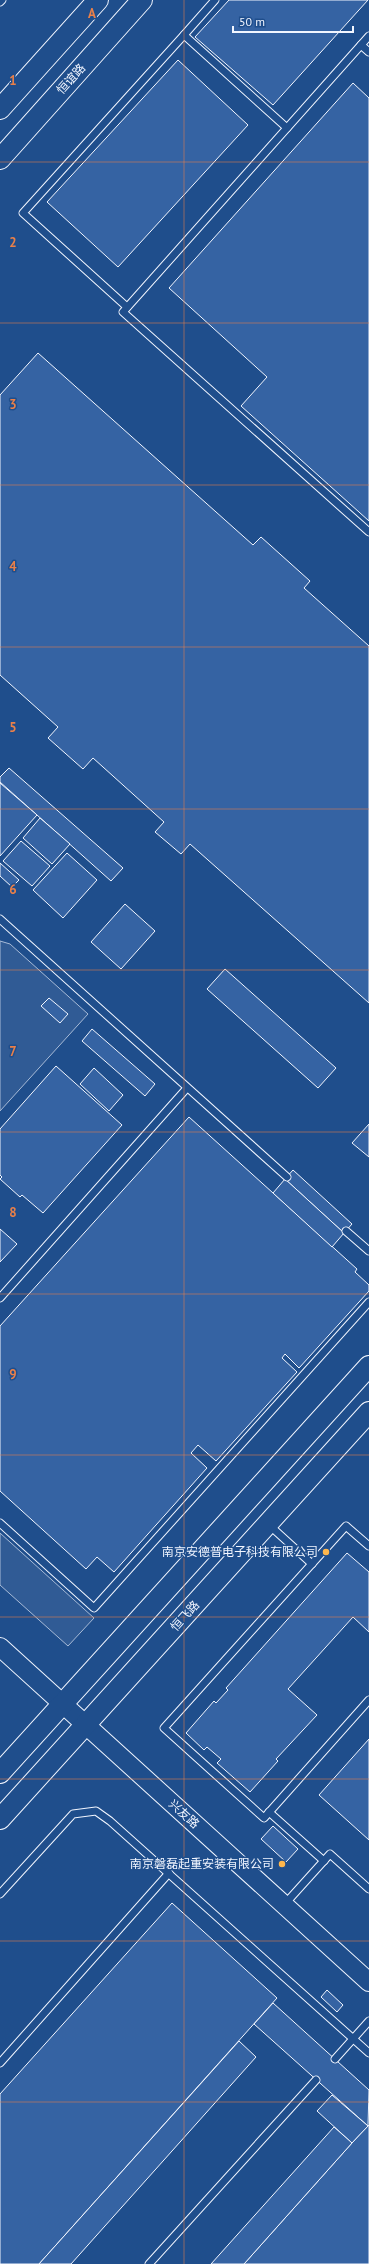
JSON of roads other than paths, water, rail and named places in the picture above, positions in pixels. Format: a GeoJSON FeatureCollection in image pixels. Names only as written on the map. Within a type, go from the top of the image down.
{"type":"FeatureCollection","features":[{"type":"Feature","properties":{"kind":"main road"},"geometry":{"type":"LineString","coordinates":[[0,109],[98,0]]}},
{"type":"Feature","properties":{"kind":"main road","name":"恒谊路"},"geometry":{"type":"LineString","coordinates":[[0,159],[142,0]]}},
{"type":"Feature","properties":{"kind":"main road"},"geometry":{"type":"LineString","coordinates":[[0,1773],[369,1366]]}},
{"type":"Feature","properties":{"kind":"main road","name":"恒飞路"},"geometry":{"type":"LineString","coordinates":[[0,1820],[369,1412]]}},
{"type":"Feature","properties":{"kind":"street","name":"兴友路"},"geometry":{"type":"LineString","coordinates":[[0,1647],[369,1982]]}},
{"type":"Feature","properties":{"kind":"lane"},"geometry":{"type":"LineString","coordinates":[[127,307],[23,213],[216,0]]}},
{"type":"Feature","properties":{"kind":"lane"},"geometry":{"type":"LineString","coordinates":[[184,35],[286,128]]}},
{"type":"Feature","properties":{"kind":"lane"},"geometry":{"type":"LineString","coordinates":[[369,36],[123,312],[369,532]]}},
{"type":"Feature","properties":{"kind":"lane"},"geometry":{"type":"LineString","coordinates":[[361,45],[369,52]]}},
{"type":"Feature","properties":{"kind":"lane"},"geometry":{"type":"LineString","coordinates":[[0,919],[287,1177]]}},
{"type":"Feature","properties":{"kind":"lane"},"geometry":{"type":"LineString","coordinates":[[0,1298],[188,1088]]}},
{"type":"Feature","properties":{"kind":"lane"},"geometry":{"type":"LineString","coordinates":[[346,1231],[369,1251]]}},
{"type":"Feature","properties":{"kind":"lane"},"geometry":{"type":"LineString","coordinates":[[0,1524],[94,1608],[369,1302]]}},
{"type":"Feature","properties":{"kind":"lane"},"geometry":{"type":"LineString","coordinates":[[268,1524],[312,1564]]}},
{"type":"Feature","properties":{"kind":"lane"},"geometry":{"type":"LineString","coordinates":[[369,1546],[346,1526],[164,1728],[264,1818],[369,1700]]}},
{"type":"Feature","properties":{"kind":"lane"},"geometry":{"type":"LineString","coordinates":[[0,1894],[73,1814],[96,1812],[110,1821],[169,1873],[369,2053]]}},
{"type":"Feature","properties":{"kind":"lane"},"geometry":{"type":"LineString","coordinates":[[269,1812],[324,1861]]}},
{"type":"Feature","properties":{"kind":"lane"},"geometry":{"type":"LineString","coordinates":[[284,1905],[330,1854],[369,1889]]}},
{"type":"Feature","properties":{"kind":"lane"},"geometry":{"type":"LineString","coordinates":[[0,2062],[169,1873]]}},
{"type":"Feature","properties":{"kind":"lane"},"geometry":{"type":"LineString","coordinates":[[335,2059],[369,2021]]}},
{"type":"Feature","properties":{"kind":"lane"},"geometry":{"type":"LineString","coordinates":[[149,2264],[316,2080]]}},
{"type":"Feature","properties":{"kind":"place","name":"南京安德普电子科技有限公司"},"geometry":{"type":"Point","coordinates":[326,1552]}},
{"type":"Feature","properties":{"kind":"place","name":"南京磐磊起重安装有限公司"},"geometry":{"type":"Point","coordinates":[282,1864]}}]}
